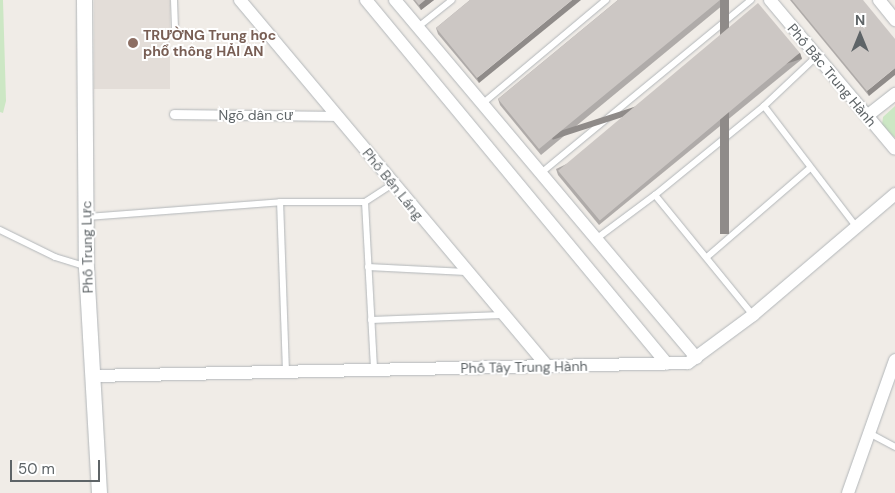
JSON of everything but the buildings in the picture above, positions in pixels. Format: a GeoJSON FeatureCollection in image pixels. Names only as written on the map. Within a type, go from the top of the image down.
{"type":"FeatureCollection","features":[{"type":"Feature","properties":{"kind":"street","name":"Phố Trung Lực"},"geometry":{"type":"LineString","coordinates":[[84,0],[86,267],[99,493]]}},
{"type":"Feature","properties":{"kind":"street","name":"Phố Bến Láng"},"geometry":{"type":"LineString","coordinates":[[240,0],[502,315],[547,366]]}},
{"type":"Feature","properties":{"kind":"street"},"geometry":{"type":"LineString","coordinates":[[366,0],[667,364]]}},
{"type":"Feature","properties":{"kind":"street"},"geometry":{"type":"LineString","coordinates":[[395,0],[696,358]]}},
{"type":"Feature","properties":{"kind":"street","name":"Phố Bắc Trung Hành"},"geometry":{"type":"LineString","coordinates":[[770,0],[895,150]]}},
{"type":"Feature","properties":{"kind":"street"},"geometry":{"type":"LineString","coordinates":[[879,0],[895,20]]}},
{"type":"Feature","properties":{"kind":"street"},"geometry":{"type":"LineString","coordinates":[[867,116],[895,94]]}},
{"type":"Feature","properties":{"kind":"street","name":"Ngõ dân cư"},"geometry":{"type":"LineString","coordinates":[[174,114],[337,116]]}},
{"type":"Feature","properties":{"kind":"street","name":"Phố Tây Trung Hành"},"geometry":{"type":"LineString","coordinates":[[92,376],[688,363],[753,315],[855,225],[895,194]]}},
{"type":"Feature","properties":{"kind":"street"},"geometry":{"type":"LineString","coordinates":[[848,493],[895,360]]}},
{"type":"Feature","properties":{"kind":"lane"},"geometry":{"type":"LineString","coordinates":[[174,0],[175,32]]}},
{"type":"Feature","properties":{"kind":"lane"},"geometry":{"type":"LineString","coordinates":[[418,27],[452,0]]}},
{"type":"Feature","properties":{"kind":"lane"},"geometry":{"type":"LineString","coordinates":[[482,104],[606,0]]}},
{"type":"Feature","properties":{"kind":"lane"},"geometry":{"type":"LineString","coordinates":[[541,173],[751,0]]}},
{"type":"Feature","properties":{"kind":"lane"},"geometry":{"type":"LineString","coordinates":[[596,239],[655,195],[764,106],[817,56]]}},
{"type":"Feature","properties":{"kind":"lane"},"geometry":{"type":"LineString","coordinates":[[764,106],[855,225]]}},
{"type":"Feature","properties":{"kind":"lane"},"geometry":{"type":"LineString","coordinates":[[707,258],[810,168]]}},
{"type":"Feature","properties":{"kind":"lane"},"geometry":{"type":"LineString","coordinates":[[86,217],[280,202],[365,202],[393,184]]}},
{"type":"Feature","properties":{"kind":"lane"},"geometry":{"type":"LineString","coordinates":[[655,195],[753,315]]}},
{"type":"Feature","properties":{"kind":"lane"},"geometry":{"type":"LineString","coordinates":[[280,202],[286,372]]}},
{"type":"Feature","properties":{"kind":"lane"},"geometry":{"type":"LineString","coordinates":[[365,202],[374,370]]}},
{"type":"Feature","properties":{"kind":"lane"},"geometry":{"type":"LineString","coordinates":[[0,230],[54,257],[86,267]]}},
{"type":"Feature","properties":{"kind":"lane"},"geometry":{"type":"LineString","coordinates":[[368,267],[466,272]]}},
{"type":"Feature","properties":{"kind":"lane"},"geometry":{"type":"LineString","coordinates":[[371,320],[502,315]]}},
{"type":"Feature","properties":{"kind":"lane"},"geometry":{"type":"LineString","coordinates":[[869,433],[895,447]]}},
{"type":"Feature","properties":{"kind":"shaded area","name":"TRƯỜNG Trung học phổ thông HẢI AN"},"geometry":{"type":"Polygon","coordinates":[[[94,0],[170,0],[170,89],[94,89],[94,0]]]}},
{"type":"Feature","properties":{"kind":"green space"},"geometry":{"type":"Polygon","coordinates":[[[0,0],[3,0],[6,101],[3,113],[0,112],[0,0]]]}},
{"type":"Feature","properties":{"kind":"green space"},"geometry":{"type":"Polygon","coordinates":[[[895,106],[895,138],[882,125],[883,117],[895,106]]]}},
{"type":"Feature","properties":{"kind":"place","name":"TRƯỜNG Trung học phổ thông HẢI AN"},"geometry":{"type":"Point","coordinates":[133,43]}}]}
